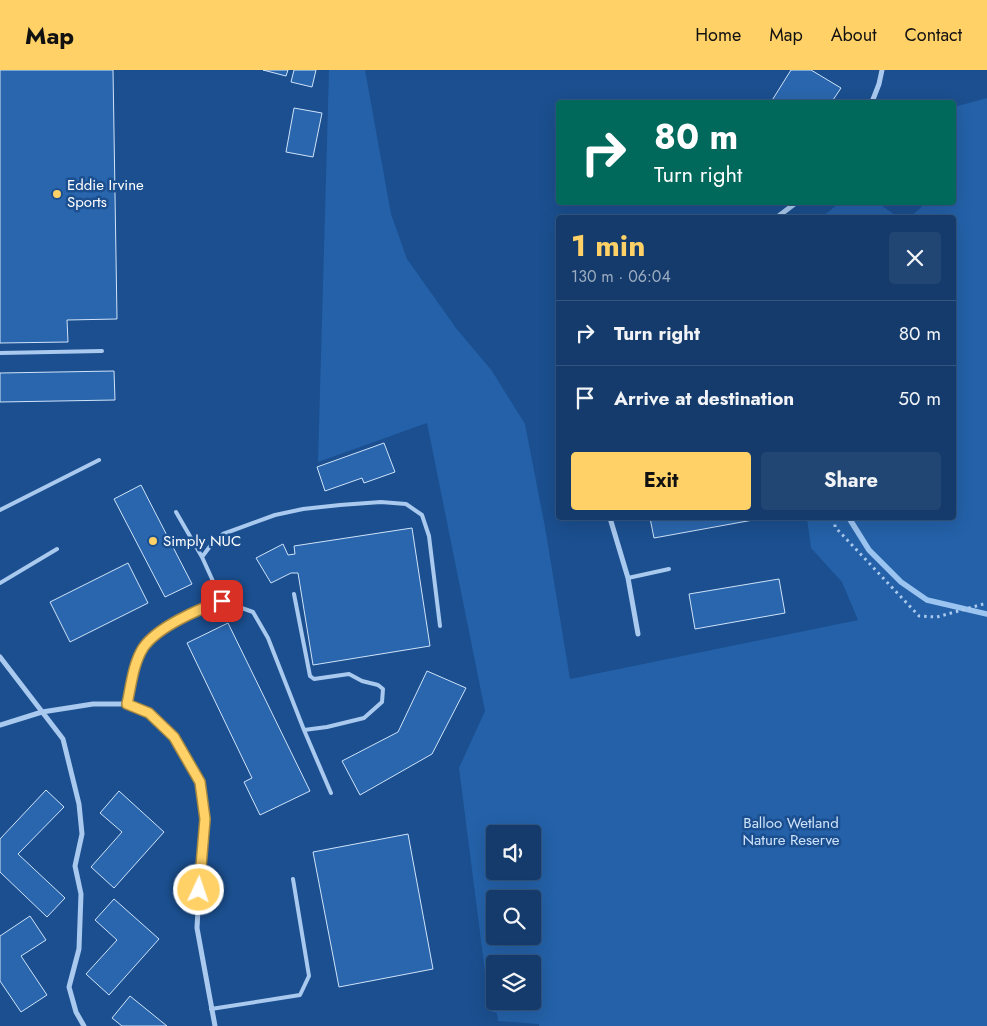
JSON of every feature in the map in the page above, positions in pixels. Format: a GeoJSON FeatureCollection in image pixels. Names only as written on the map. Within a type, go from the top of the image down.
{"type":"FeatureCollection","features":[{"type":"Feature","properties":{"kind":"street"},"geometry":{"type":"LineString","coordinates":[[873,100],[882,70]]}},
{"type":"Feature","properties":{"kind":"street"},"geometry":{"type":"LineString","coordinates":[[780,215],[793,205]]}},
{"type":"Feature","properties":{"kind":"street"},"geometry":{"type":"LineString","coordinates":[[611,520],[628,578],[638,634]]}},
{"type":"Feature","properties":{"kind":"street"},"geometry":{"type":"LineString","coordinates":[[0,657],[63,739],[79,804],[82,834],[75,866],[81,894],[79,949],[69,986],[76,1012],[84,1026]]}},
{"type":"Feature","properties":{"kind":"street"},"geometry":{"type":"LineString","coordinates":[[0,725],[42,712],[93,704],[127,704],[149,713],[174,737],[200,782],[205,819],[197,928],[214,1026]]}},
{"type":"Feature","properties":{"kind":"lane"},"geometry":{"type":"LineString","coordinates":[[0,353],[102,351]]}},
{"type":"Feature","properties":{"kind":"lane"},"geometry":{"type":"LineString","coordinates":[[0,510],[99,460]]}},
{"type":"Feature","properties":{"kind":"lane"},"geometry":{"type":"LineString","coordinates":[[202,557],[223,534],[275,515],[303,509],[340,505],[381,502],[406,504],[422,515],[429,536],[440,626]]}},
{"type":"Feature","properties":{"kind":"lane"},"geometry":{"type":"LineString","coordinates":[[176,512],[202,557],[222,601]]}},
{"type":"Feature","properties":{"kind":"lane"},"geometry":{"type":"LineString","coordinates":[[0,583],[57,549]]}},
{"type":"Feature","properties":{"kind":"lane"},"geometry":{"type":"LineString","coordinates":[[628,578],[669,569]]}},
{"type":"Feature","properties":{"kind":"lane"},"geometry":{"type":"LineString","coordinates":[[294,594],[310,676],[314,679],[349,674],[362,681],[378,685],[383,689],[382,702],[364,718],[327,727],[304,730]]}},
{"type":"Feature","properties":{"kind":"lane"},"geometry":{"type":"LineString","coordinates":[[127,704],[133,673],[143,648],[164,627],[204,607],[222,601],[253,612],[268,638],[331,793]]}},
{"type":"Feature","properties":{"kind":"lane"},"geometry":{"type":"LineString","coordinates":[[211,1009],[300,995],[309,976],[293,879]]}},
{"type":"Feature","properties":{"kind":"path"},"geometry":{"type":"LineString","coordinates":[[835,520],[835,527],[919,616],[937,617],[952,611],[986,603]]}},
{"type":"Feature","properties":{"kind":"green space","name":"Balloo Wetland Nature Reserve"},"geometry":{"type":"Polygon","coordinates":[[[329,70],[365,70],[391,214],[407,259],[456,328],[492,371],[525,424],[545,527],[570,679],[858,620],[842,582],[811,548],[807,520],[956,520],[956,215],[912,215],[924,205],[956,205],[956,106],[987,98],[987,1026],[539,1026],[539,1024],[498,1021],[497,1013],[490,1010],[541,1010],[541,955],[486,955],[486,980],[459,768],[485,711],[427,423],[318,462],[329,70]]]}},
{"type":"Feature","properties":{"kind":"green space"},"geometry":{"type":"Polygon","coordinates":[[[837,205],[881,205],[895,215],[824,215],[837,205]]]}},
{"type":"Feature","properties":{"kind":"building","name":"Eddie Irvine Sports"},"geometry":{"type":"Polygon","coordinates":[[[0,70],[113,70],[117,319],[67,320],[68,342],[0,343],[0,70]]]}},
{"type":"Feature","properties":{"kind":"building"},"geometry":{"type":"Polygon","coordinates":[[[263,70],[288,70],[286,76],[263,70]]]}},
{"type":"Feature","properties":{"kind":"building"},"geometry":{"type":"Polygon","coordinates":[[[294,70],[316,70],[312,87],[291,82],[294,70]]]}},
{"type":"Feature","properties":{"kind":"building"},"geometry":{"type":"Polygon","coordinates":[[[791,70],[811,70],[841,88],[833,100],[772,100],[791,70]]]}},
{"type":"Feature","properties":{"kind":"building"},"geometry":{"type":"Polygon","coordinates":[[[294,108],[322,113],[313,157],[286,152],[294,108]]]}},
{"type":"Feature","properties":{"kind":"building"},"geometry":{"type":"Polygon","coordinates":[[[114,371],[115,400],[0,402],[0,373],[114,371]]]}},
{"type":"Feature","properties":{"kind":"building"},"geometry":{"type":"Polygon","coordinates":[[[384,443],[395,472],[364,483],[362,478],[325,491],[317,467],[384,443]]]}},
{"type":"Feature","properties":{"kind":"building","name":"Simply NUC"},"geometry":{"type":"Polygon","coordinates":[[[141,485],[192,584],[165,597],[114,499],[141,485]]]}},
{"type":"Feature","properties":{"kind":"building"},"geometry":{"type":"Polygon","coordinates":[[[650,520],[753,520],[654,538],[650,520]]]}},
{"type":"Feature","properties":{"kind":"building"},"geometry":{"type":"Polygon","coordinates":[[[412,528],[430,646],[313,665],[298,573],[291,573],[271,583],[256,558],[283,544],[288,555],[295,554],[294,546],[412,528]]]}},
{"type":"Feature","properties":{"kind":"building"},"geometry":{"type":"Polygon","coordinates":[[[128,563],[148,603],[70,642],[50,602],[128,563]]]}},
{"type":"Feature","properties":{"kind":"building"},"geometry":{"type":"Polygon","coordinates":[[[779,579],[785,613],[695,629],[689,594],[779,579]]]}},
{"type":"Feature","properties":{"kind":"building"},"geometry":{"type":"Polygon","coordinates":[[[228,623],[310,791],[260,815],[244,782],[252,778],[187,643],[228,623]]]}},
{"type":"Feature","properties":{"kind":"building"},"geometry":{"type":"Polygon","coordinates":[[[427,671],[466,688],[432,754],[360,795],[342,761],[398,732],[427,671]]]}},
{"type":"Feature","properties":{"kind":"building"},"geometry":{"type":"Polygon","coordinates":[[[46,790],[64,807],[18,854],[65,898],[47,917],[0,872],[0,839],[46,790]]]}},
{"type":"Feature","properties":{"kind":"building"},"geometry":{"type":"Polygon","coordinates":[[[119,791],[164,832],[114,888],[91,867],[122,832],[100,813],[119,791]]]}},
{"type":"Feature","properties":{"kind":"building"},"geometry":{"type":"Polygon","coordinates":[[[408,834],[433,969],[339,987],[313,852],[408,834]]]}},
{"type":"Feature","properties":{"kind":"building"},"geometry":{"type":"Polygon","coordinates":[[[114,899],[159,939],[109,995],[86,974],[117,940],[95,920],[114,899]]]}},
{"type":"Feature","properties":{"kind":"building"},"geometry":{"type":"Polygon","coordinates":[[[30,916],[46,940],[21,956],[47,995],[21,1012],[0,981],[0,936],[30,916]]]}},
{"type":"Feature","properties":{"kind":"building"},"geometry":{"type":"Polygon","coordinates":[[[130,996],[167,1026],[122,1026],[112,1018],[130,996]]]}},
{"type":"Feature","properties":{"kind":"waterway"},"geometry":{"type":"LineString","coordinates":[[850,520],[869,550],[901,582],[927,600],[987,614]]}},
{"type":"Feature","properties":{"kind":"place","name":"Eddie Irvine Sports"},"geometry":{"type":"Point","coordinates":[57,194]}},
{"type":"Feature","properties":{"kind":"place","name":"Simply NUC"},"geometry":{"type":"Point","coordinates":[153,541]}},
{"type":"Feature","properties":{"kind":"route"},"geometry":{"type":"LineString","coordinates":[[199,890],[205,819],[200,782],[174,737],[149,713],[127,704],[133,673],[143,648],[164,627],[204,607],[222,601]]}}]}
